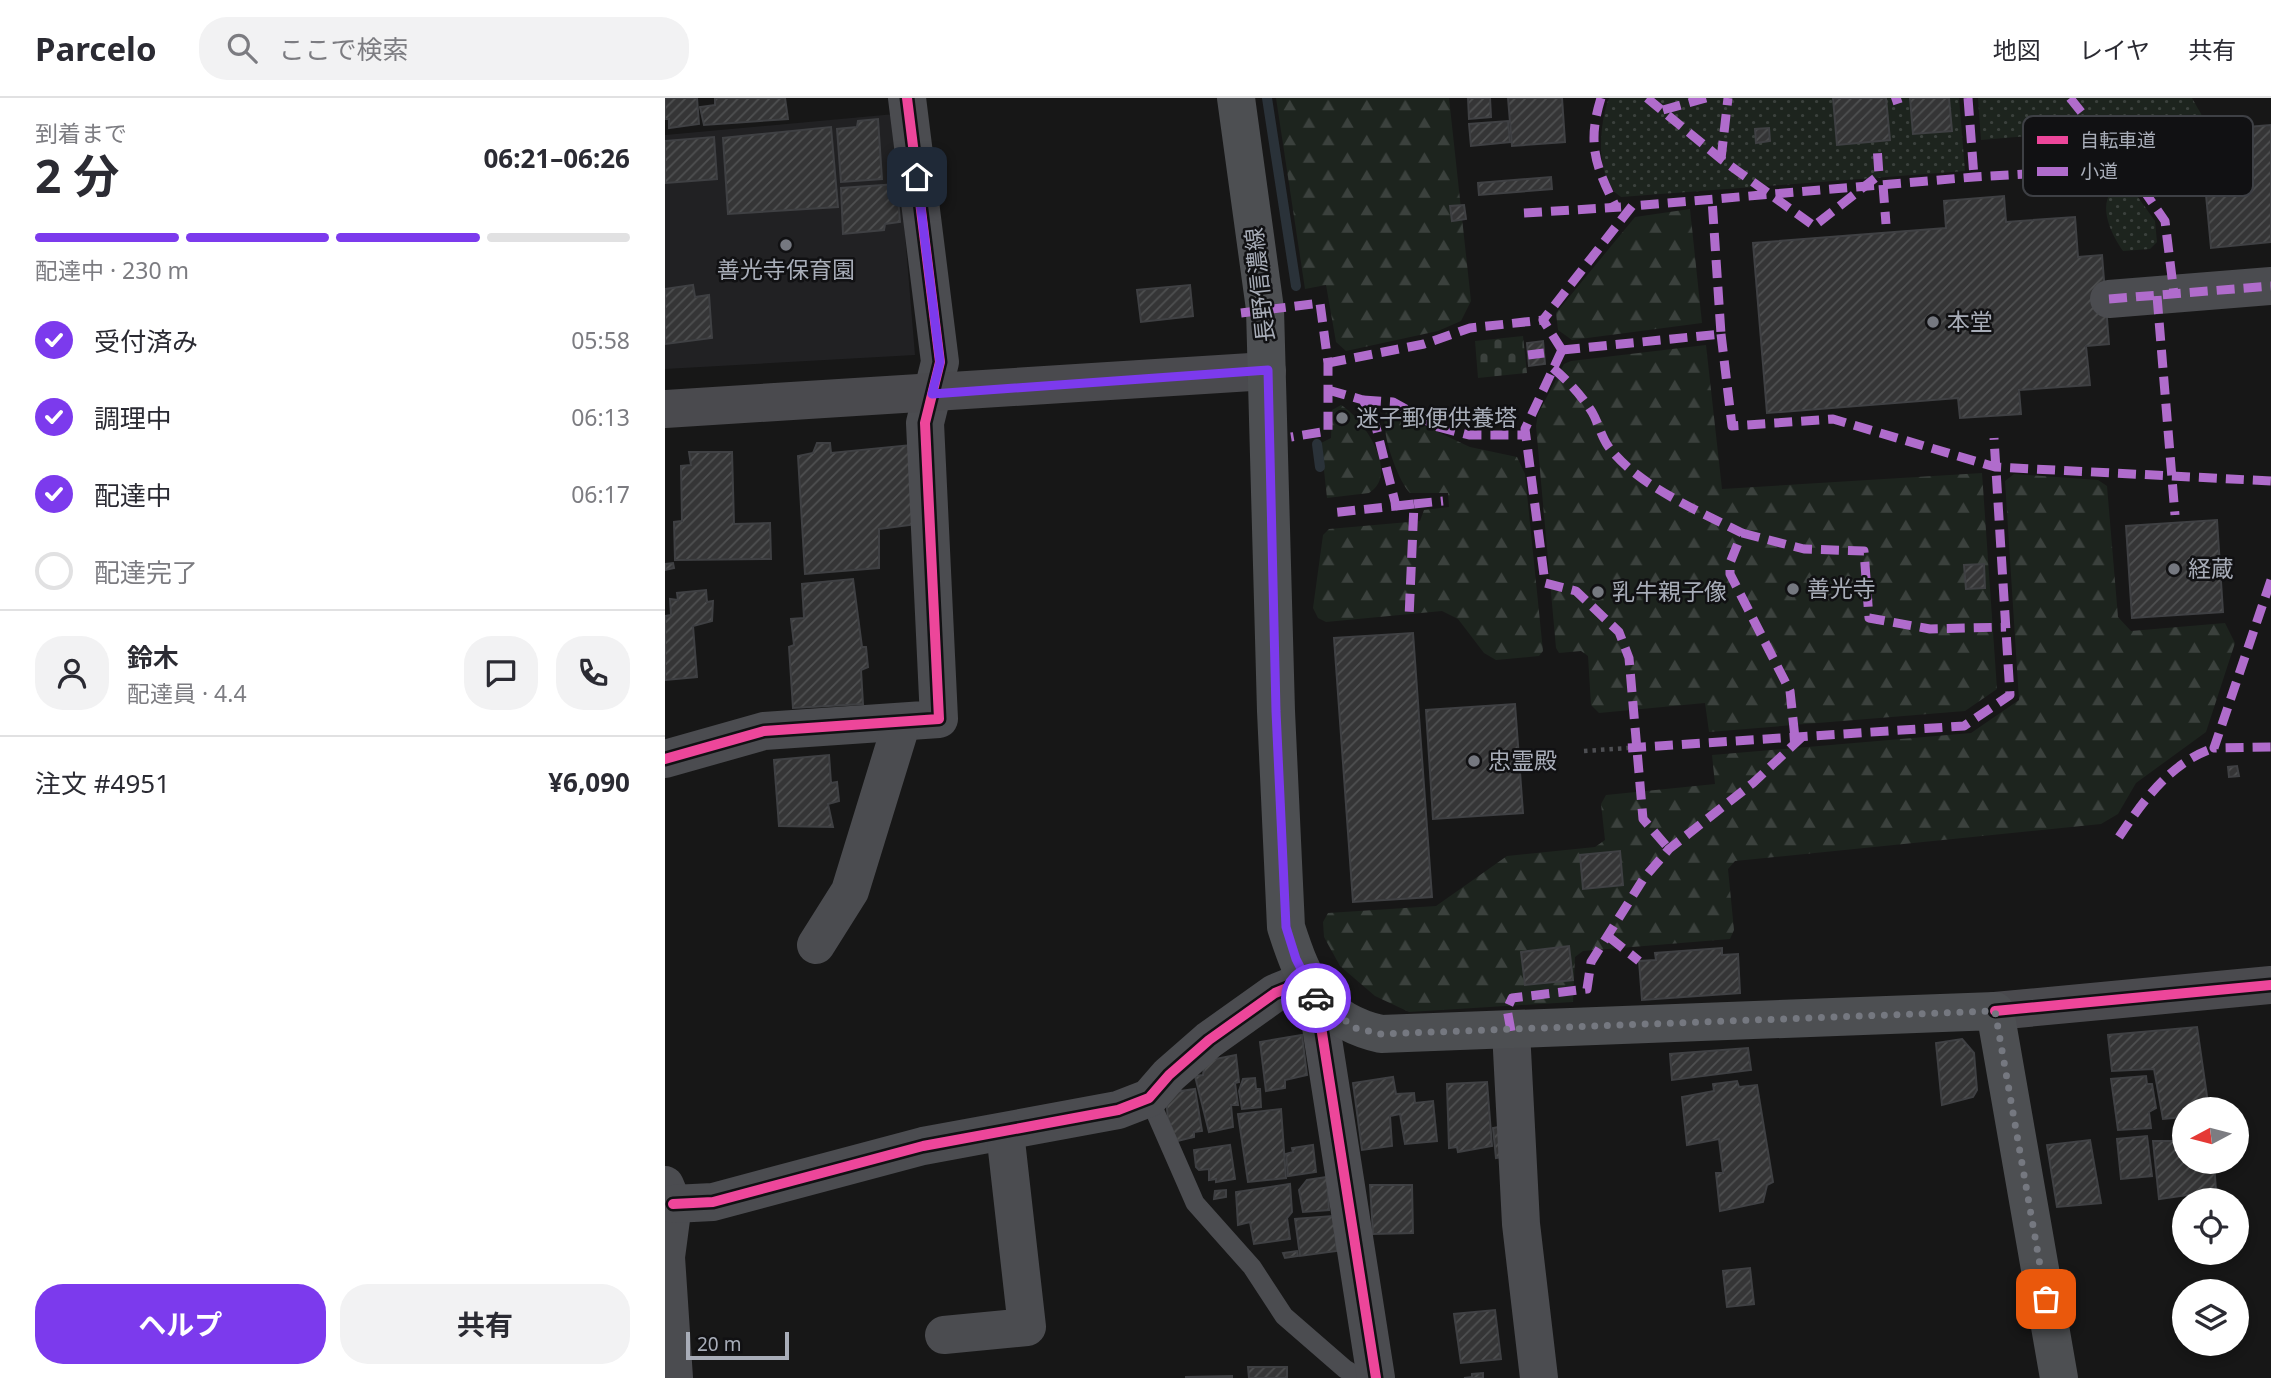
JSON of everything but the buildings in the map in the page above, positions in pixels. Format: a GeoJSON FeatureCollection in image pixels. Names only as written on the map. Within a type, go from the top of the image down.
{"type":"FeatureCollection","features":[{"type":"Feature","properties":{"kind":"main road","name":"長野信濃線"},"geometry":{"type":"LineString","coordinates":[[1236,98],[1265,309],[1276,711],[1286,927],[1312,991]]}},
{"type":"Feature","properties":{"kind":"main road"},"geometry":{"type":"LineString","coordinates":[[1312,991],[1355,1028],[1381,1034],[1995,1011],[2059,1378]]}},
{"type":"Feature","properties":{"kind":"street"},"geometry":{"type":"LineString","coordinates":[[665,759],[764,731],[939,719],[925,423],[940,362],[907,98]]}},
{"type":"Feature","properties":{"kind":"street"},"geometry":{"type":"LineString","coordinates":[[2109,299],[2271,286]]}},
{"type":"Feature","properties":{"kind":"street"},"geometry":{"type":"LineString","coordinates":[[665,409],[932,394],[1268,370]]}},
{"type":"Feature","properties":{"kind":"street"},"geometry":{"type":"LineString","coordinates":[[816,945],[850,891],[902,722]]}},
{"type":"Feature","properties":{"kind":"street"},"geometry":{"type":"LineString","coordinates":[[1995,1011],[2271,985]]}},
{"type":"Feature","properties":{"kind":"street"},"geometry":{"type":"LineString","coordinates":[[674,1378],[666,1257],[669,1194],[713,1202],[923,1146],[1118,1110],[1149,1098],[1169,1075],[1209,1040],[1275,993],[1312,991],[1376,1378]]}},
{"type":"Feature","properties":{"kind":"street"},"geometry":{"type":"LineString","coordinates":[[1511,1031],[1521,1224],[1539,1378]]}},
{"type":"Feature","properties":{"kind":"street"},"geometry":{"type":"LineString","coordinates":[[944,1335],[1027,1326],[1005,1132]]}},
{"type":"Feature","properties":{"kind":"lane"},"geometry":{"type":"LineString","coordinates":[[1149,1098],[1195,1203],[1252,1267],[1284,1316],[1345,1369],[1360,1378]]}},
{"type":"Feature","properties":{"kind":"path"},"geometry":{"type":"LineString","coordinates":[[1584,751],[1628,747]]}},
{"type":"Feature","properties":{"kind":"shaded area","name":"善光寺保育園"},"geometry":{"type":"Polygon","coordinates":[[[895,114],[915,355],[665,369],[665,135],[895,114]]]}},
{"type":"Feature","properties":{"kind":"green space"},"geometry":{"type":"Polygon","coordinates":[[[1276,98],[1449,98],[1471,301],[1461,321],[1438,331],[1346,351],[1336,342],[1326,285],[1305,289],[1276,98]]]}},
{"type":"Feature","properties":{"kind":"green space"},"geometry":{"type":"Polygon","coordinates":[[[1609,98],[1959,98],[1965,171],[1621,197],[1612,189],[1606,178],[1601,150],[1603,122],[1609,98]]]}},
{"type":"Feature","properties":{"kind":"green space"},"geometry":{"type":"Polygon","coordinates":[[[1978,98],[2192,98],[2202,116],[2023,116],[2023,136],[1981,140],[1978,98]]]}},
{"type":"Feature","properties":{"kind":"green space"},"geometry":{"type":"Polygon","coordinates":[[[2109,196],[2137,196],[2155,221],[2157,242],[2150,249],[2123,251],[2113,235],[2107,217],[2109,196]]]}},
{"type":"Feature","properties":{"kind":"green space"},"geometry":{"type":"Polygon","coordinates":[[[1690,209],[1702,323],[1572,340],[1558,330],[1556,313],[1635,217],[1690,209]]]}},
{"type":"Feature","properties":{"kind":"green space"},"geometry":{"type":"Polygon","coordinates":[[[1523,336],[1527,373],[1478,378],[1475,341],[1523,336]]]}},
{"type":"Feature","properties":{"kind":"green space"},"geometry":{"type":"Polygon","coordinates":[[[1706,345],[1722,489],[1982,473],[1997,689],[1965,711],[1709,732],[1705,703],[1599,713],[1591,705],[1588,656],[1581,651],[1559,653],[1556,648],[1536,426],[1538,414],[1564,364],[1571,361],[1706,345]]]}},
{"type":"Feature","properties":{"kind":"green space"},"geometry":{"type":"Polygon","coordinates":[[[1341,405],[1368,434],[1380,460],[1381,473],[1378,484],[1369,493],[1327,498],[1321,443],[1331,438],[1332,410],[1341,405]]]}},
{"type":"Feature","properties":{"kind":"green space"},"geometry":{"type":"Polygon","coordinates":[[[1393,411],[1470,447],[1517,457],[1525,474],[1543,651],[1539,656],[1496,660],[1484,653],[1458,619],[1442,611],[1326,622],[1318,618],[1313,608],[1323,535],[1329,529],[1420,521],[1424,510],[1449,507],[1448,493],[1410,493],[1405,487],[1391,454],[1385,430],[1386,412],[1393,411]]]}},
{"type":"Feature","properties":{"kind":"green space"},"geometry":{"type":"Polygon","coordinates":[[[2014,474],[2098,480],[2107,486],[2118,617],[2131,631],[2225,623],[2235,643],[2206,732],[2136,783],[2118,814],[2101,824],[1735,861],[1728,869],[1734,930],[1730,939],[1583,951],[1575,957],[1573,1002],[1409,1012],[1375,996],[1340,966],[1324,937],[1323,922],[1328,913],[1436,906],[1507,856],[1595,847],[1605,840],[1601,804],[1606,795],[1715,784],[1712,755],[1971,733],[2019,700],[2005,481],[2014,474]]]}},
{"type":"Feature","properties":{"kind":"waterway"},"geometry":{"type":"LineString","coordinates":[[1267,98],[1296,286]]}},
{"type":"Feature","properties":{"kind":"waterway"},"geometry":{"type":"LineString","coordinates":[[1317,444],[1320,467]]}},
{"type":"Feature","properties":{"kind":"marked path"},"geometry":{"type":"LineString","coordinates":[[1601,98],[1594,128],[1595,154],[1616,207]]}},
{"type":"Feature","properties":{"kind":"marked path"},"geometry":{"type":"LineString","coordinates":[[1647,98],[1721,159],[1814,226],[1879,175],[1877,146]]}},
{"type":"Feature","properties":{"kind":"marked path"},"geometry":{"type":"LineString","coordinates":[[1663,110],[1706,98]]}},
{"type":"Feature","properties":{"kind":"marked path"},"geometry":{"type":"LineString","coordinates":[[1721,159],[1728,98]]}},
{"type":"Feature","properties":{"kind":"marked path"},"geometry":{"type":"LineString","coordinates":[[1892,101],[1901,98]]}},
{"type":"Feature","properties":{"kind":"marked path"},"geometry":{"type":"LineString","coordinates":[[1968,98],[1974,177]]}},
{"type":"Feature","properties":{"kind":"marked path"},"geometry":{"type":"LineString","coordinates":[[2070,98],[2082,116]]}},
{"type":"Feature","properties":{"kind":"marked path"},"geometry":{"type":"LineString","coordinates":[[1562,350],[1543,320],[1632,206],[2023,174]]}},
{"type":"Feature","properties":{"kind":"marked path"},"geometry":{"type":"LineString","coordinates":[[1883,185],[1886,224]]}},
{"type":"Feature","properties":{"kind":"marked path"},"geometry":{"type":"LineString","coordinates":[[2148,196],[2165,221],[2174,294]]}},
{"type":"Feature","properties":{"kind":"marked path"},"geometry":{"type":"LineString","coordinates":[[1562,350],[1721,334],[1712,199]]}},
{"type":"Feature","properties":{"kind":"marked path"},"geometry":{"type":"LineString","coordinates":[[1524,213],[1621,207]]}},
{"type":"Feature","properties":{"kind":"marked path"},"geometry":{"type":"LineString","coordinates":[[2109,299],[2271,286]]}},
{"type":"Feature","properties":{"kind":"marked path"},"geometry":{"type":"LineString","coordinates":[[2157,296],[2175,515]]}},
{"type":"Feature","properties":{"kind":"marked path"},"geometry":{"type":"LineString","coordinates":[[1241,313],[1320,303],[1328,363],[1328,431],[1291,437]]}},
{"type":"Feature","properties":{"kind":"marked path"},"geometry":{"type":"LineString","coordinates":[[1328,363],[1424,344],[1470,328],[1543,320]]}},
{"type":"Feature","properties":{"kind":"marked path"},"geometry":{"type":"LineString","coordinates":[[1721,334],[1732,426],[1833,419],[1995,467],[2271,481]]}},
{"type":"Feature","properties":{"kind":"marked path"},"geometry":{"type":"LineString","coordinates":[[1562,350],[1525,429],[1545,583],[1576,591],[1619,632],[1629,658],[1643,819],[1669,849]]}},
{"type":"Feature","properties":{"kind":"marked path"},"geometry":{"type":"LineString","coordinates":[[1528,355],[1544,353]]}},
{"type":"Feature","properties":{"kind":"marked path"},"geometry":{"type":"LineString","coordinates":[[1553,368],[1588,406],[1603,438],[1620,460],[1669,496],[1742,533],[1730,563],[1730,574],[1790,691],[1795,738]]}},
{"type":"Feature","properties":{"kind":"marked path"},"geometry":{"type":"LineString","coordinates":[[1328,390],[1363,400],[1375,423],[1396,506],[1330,513]]}},
{"type":"Feature","properties":{"kind":"marked path"},"geometry":{"type":"LineString","coordinates":[[1363,400],[1393,402],[1438,427],[1469,435],[1526,435]]}},
{"type":"Feature","properties":{"kind":"marked path"},"geometry":{"type":"LineString","coordinates":[[1628,748],[1964,726],[2010,695],[1994,438]]}},
{"type":"Feature","properties":{"kind":"marked path"},"geometry":{"type":"LineString","coordinates":[[1414,504],[1443,501]]}},
{"type":"Feature","properties":{"kind":"marked path"},"geometry":{"type":"LineString","coordinates":[[1396,506],[1414,504],[1409,618]]}},
{"type":"Feature","properties":{"kind":"marked path"},"geometry":{"type":"LineString","coordinates":[[1742,533],[1804,549],[1864,551],[1869,618],[1930,629],[2006,627]]}},
{"type":"Feature","properties":{"kind":"marked path"},"geometry":{"type":"LineString","coordinates":[[2271,580],[2214,748],[2271,747]]}},
{"type":"Feature","properties":{"kind":"marked path"},"geometry":{"type":"LineString","coordinates":[[1511,1031],[1507,1009],[1512,998],[1587,989],[1591,962],[1644,878],[1669,849],[1753,783],[1802,737]]}},
{"type":"Feature","properties":{"kind":"marked path"},"geometry":{"type":"LineString","coordinates":[[2119,837],[2159,784],[2184,763],[2214,748]]}},
{"type":"Feature","properties":{"kind":"marked path"},"geometry":{"type":"LineString","coordinates":[[1609,937],[1639,961]]}},
{"type":"Feature","properties":{"kind":"cycle path"},"geometry":{"type":"LineString","coordinates":[[665,759],[764,731],[939,719],[925,423],[940,362],[907,98]]}},
{"type":"Feature","properties":{"kind":"cycle path"},"geometry":{"type":"LineString","coordinates":[[673,1204],[713,1202],[923,1146],[1118,1110],[1149,1098],[1169,1075],[1209,1040],[1275,993],[1307,980]]}},
{"type":"Feature","properties":{"kind":"cycle path"},"geometry":{"type":"LineString","coordinates":[[1995,1011],[2271,985]]}},
{"type":"Feature","properties":{"kind":"cycle path"},"geometry":{"type":"LineString","coordinates":[[1317,1001],[1376,1378]]}},
{"type":"Feature","properties":{"kind":"way so far"},"geometry":{"type":"LineString","coordinates":[[1316,998],[1355,1028],[1381,1034],[1995,1011],[2046,1299]]}},
{"type":"Feature","properties":{"kind":"place","name":"善光寺保育園"},"geometry":{"type":"Point","coordinates":[786,245]}},
{"type":"Feature","properties":{"kind":"place","name":"本堂"},"geometry":{"type":"Point","coordinates":[1933,322]}},
{"type":"Feature","properties":{"kind":"place","name":"迷子郵便供養塔"},"geometry":{"type":"Point","coordinates":[1342,418]}},
{"type":"Feature","properties":{"kind":"place","name":"経蔵"},"geometry":{"type":"Point","coordinates":[2174,569]}},
{"type":"Feature","properties":{"kind":"place","name":"善光寺"},"geometry":{"type":"Point","coordinates":[1793,589]}},
{"type":"Feature","properties":{"kind":"place","name":"乳牛親子像"},"geometry":{"type":"Point","coordinates":[1598,592]}},
{"type":"Feature","properties":{"kind":"place","name":"忠霊殿"},"geometry":{"type":"Point","coordinates":[1474,761]}},
{"type":"Feature","properties":{"kind":"route"},"geometry":{"type":"LineString","coordinates":[[917,177],[940,362],[932,394],[1268,370],[1276,711],[1286,927],[1296,959],[1316,998]]}}]}
